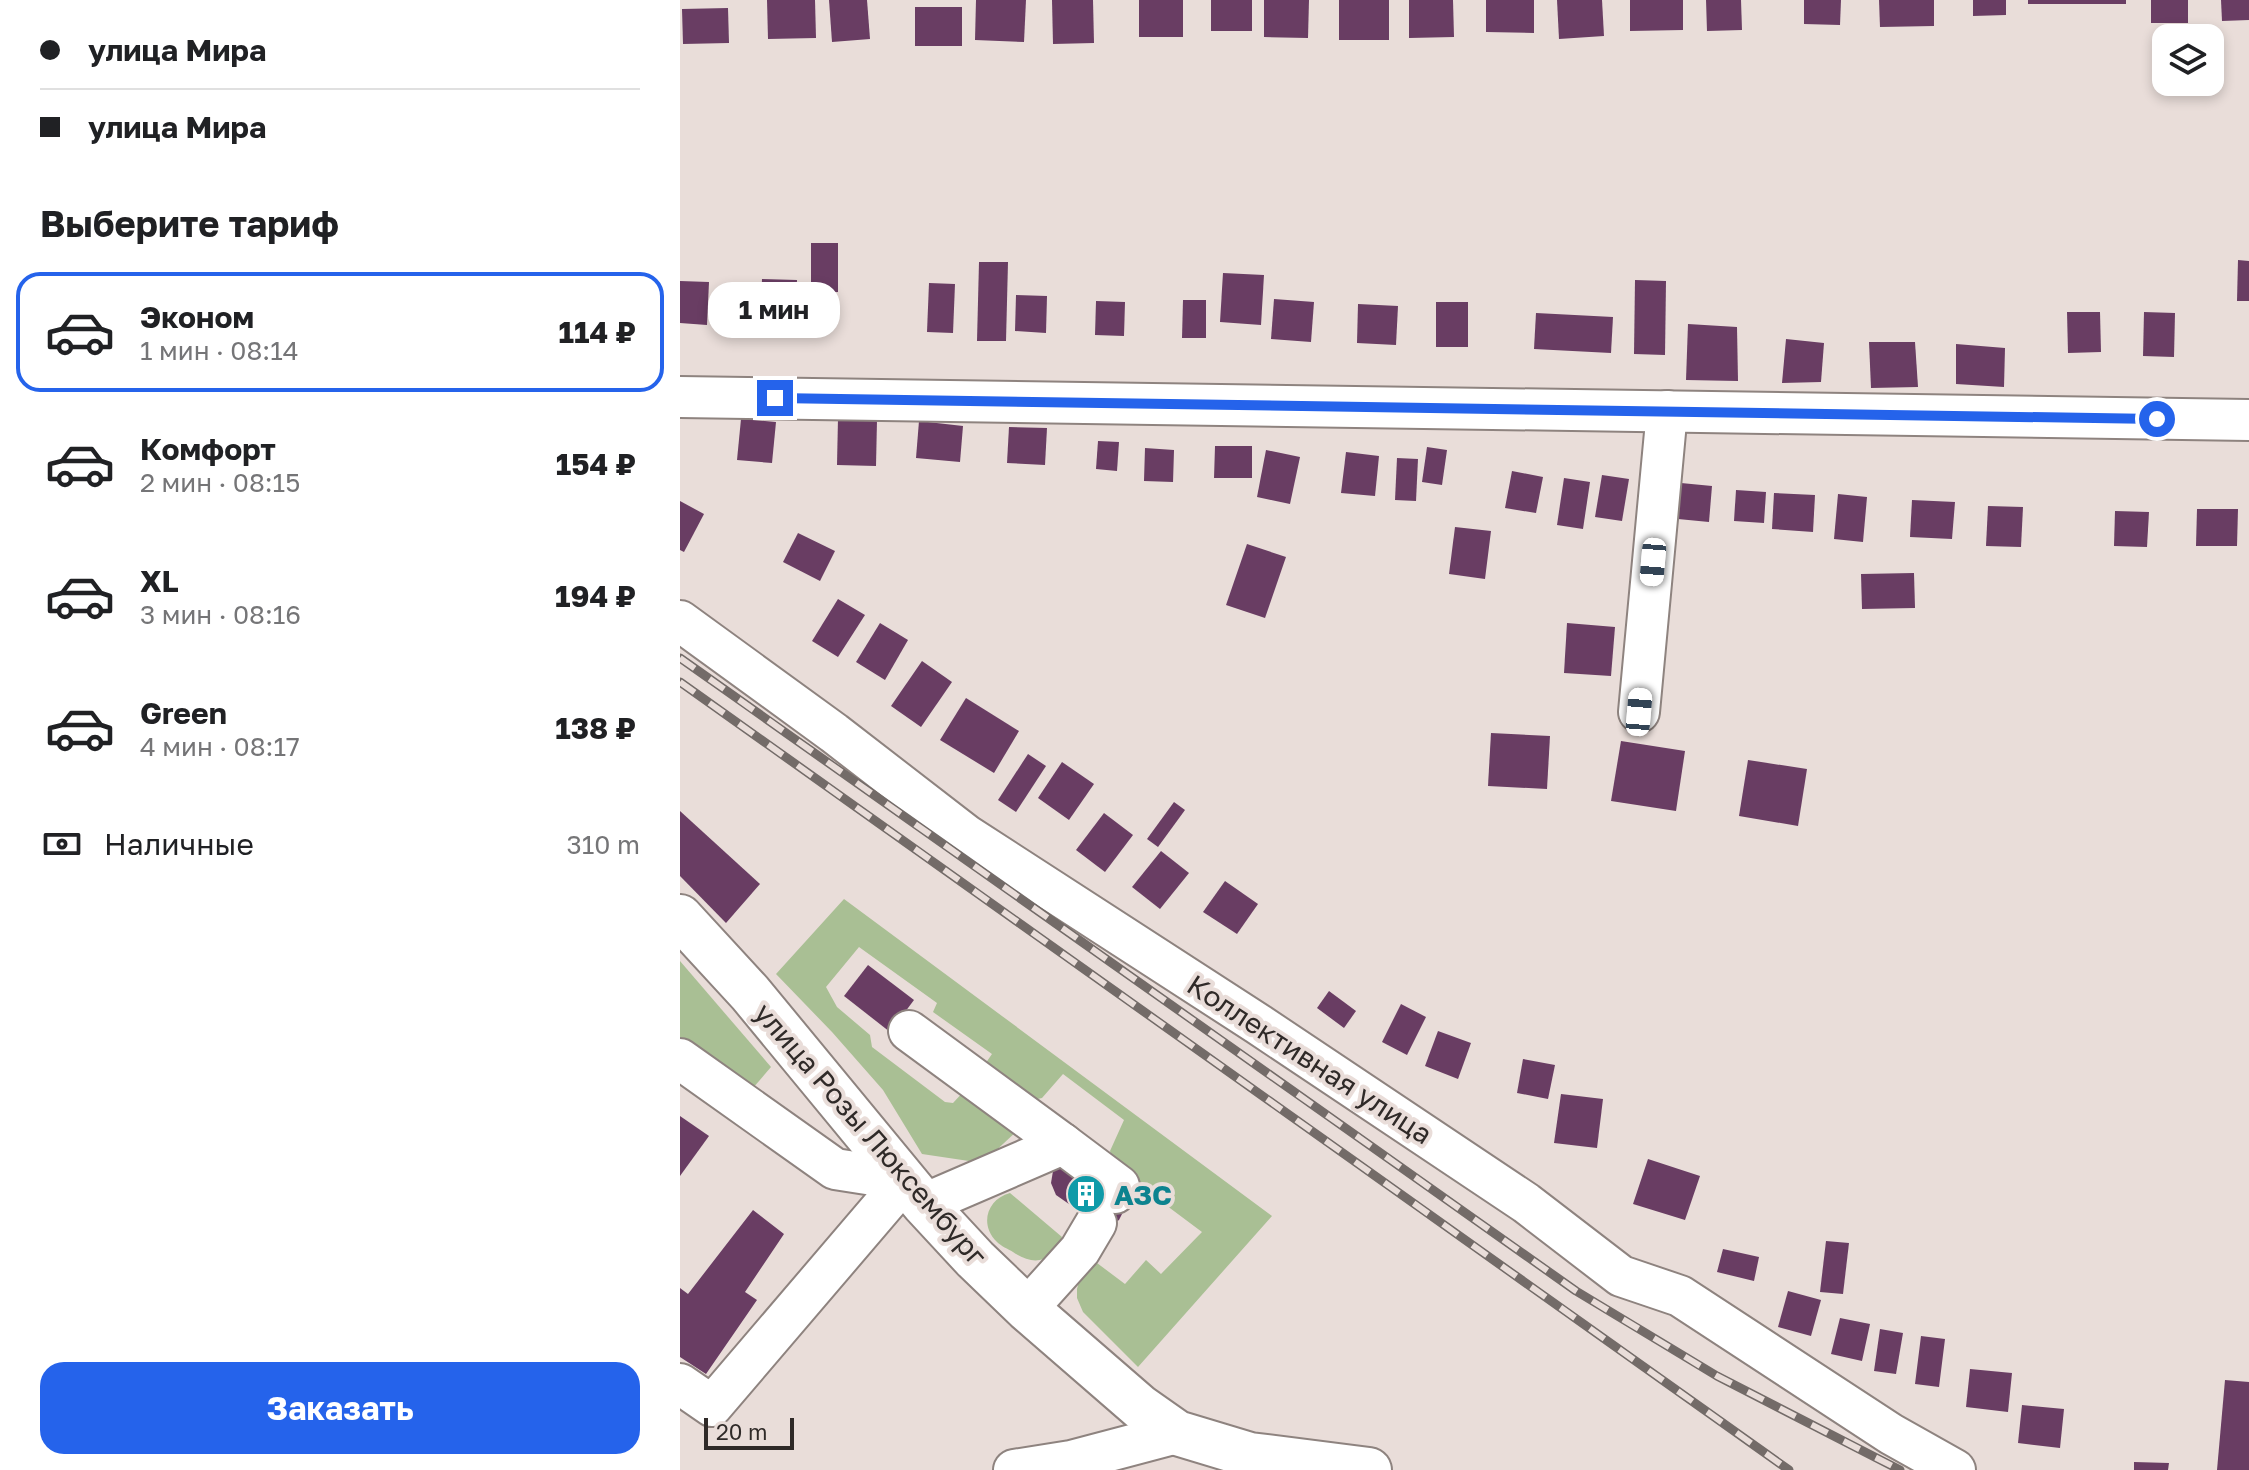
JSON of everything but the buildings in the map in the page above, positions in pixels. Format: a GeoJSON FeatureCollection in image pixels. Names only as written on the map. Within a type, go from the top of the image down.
{"type":"FeatureCollection","features":[{"type":"Feature","properties":{"kind":"main road","name":"улица Розы Люксембург"},"geometry":{"type":"LineString","coordinates":[[680,917],[750,993],[914,1192],[975,1259],[1027,1309],[1140,1407],[1177,1433],[1250,1455],[1369,1470]]}},
{"type":"Feature","properties":{"kind":"street"},"geometry":{"type":"LineString","coordinates":[[680,397],[2249,420]]}},
{"type":"Feature","properties":{"kind":"street"},"geometry":{"type":"LineString","coordinates":[[1639,712],[1667,411]]}},
{"type":"Feature","properties":{"kind":"street","name":"Коллективная улица"},"geometry":{"type":"LineString","coordinates":[[680,621],[834,733],[966,835],[1258,1024],[1526,1203],[1621,1276],[1680,1296],[1891,1434],[1955,1470]]}},
{"type":"Feature","properties":{"kind":"street"},"geometry":{"type":"LineString","coordinates":[[909,1031],[1119,1186],[1080,1250],[1027,1309]]}},
{"type":"Feature","properties":{"kind":"street"},"geometry":{"type":"LineString","coordinates":[[680,1059],[835,1169],[914,1192]]}},
{"type":"Feature","properties":{"kind":"street"},"geometry":{"type":"LineString","coordinates":[[680,1384],[712,1406],[914,1192],[1063,1144]]}},
{"type":"Feature","properties":{"kind":"street"},"geometry":{"type":"LineString","coordinates":[[1014,1470],[1071,1461],[1177,1433]]}},
{"type":"Feature","properties":{"kind":"green space"},"geometry":{"type":"Polygon","coordinates":[[[844,899],[1272,1216],[1138,1367],[1083,1312],[1077,1298],[1079,1281],[1097,1263],[1125,1284],[1146,1260],[1161,1274],[1202,1232],[1115,1164],[1110,1151],[1124,1120],[1063,1074],[1042,1098],[1033,1100],[983,1067],[992,1054],[933,1012],[937,1003],[859,947],[826,987],[837,1007],[870,1035],[872,1047],[945,1102],[953,1103],[966,1089],[1018,1130],[989,1157],[969,1161],[922,1154],[883,1090],[776,974],[844,899]]]}},
{"type":"Feature","properties":{"kind":"green space"},"geometry":{"type":"Polygon","coordinates":[[[680,961],[771,1067],[753,1088],[680,1037],[680,961]]]}},
{"type":"Feature","properties":{"kind":"green space"},"geometry":{"type":"Polygon","coordinates":[[[1010,1193],[1062,1237],[1048,1257],[1029,1260],[1021,1257],[1000,1245],[991,1235],[988,1213],[996,1201],[1010,1193]]]}},
{"type":"Feature","properties":{"kind":"railway"},"geometry":{"type":"LineString","coordinates":[[680,658],[1576,1291],[1717,1376],[1900,1470]]}},
{"type":"Feature","properties":{"kind":"railway"},"geometry":{"type":"LineString","coordinates":[[680,682],[1789,1470]]}},
{"type":"Feature","properties":{"kind":"place","name":"АЗС"},"geometry":{"type":"Point","coordinates":[1086,1194]}},
{"type":"Feature","properties":{"kind":"route"},"geometry":{"type":"LineString","coordinates":[[775,398],[2157,419]]}}]}
